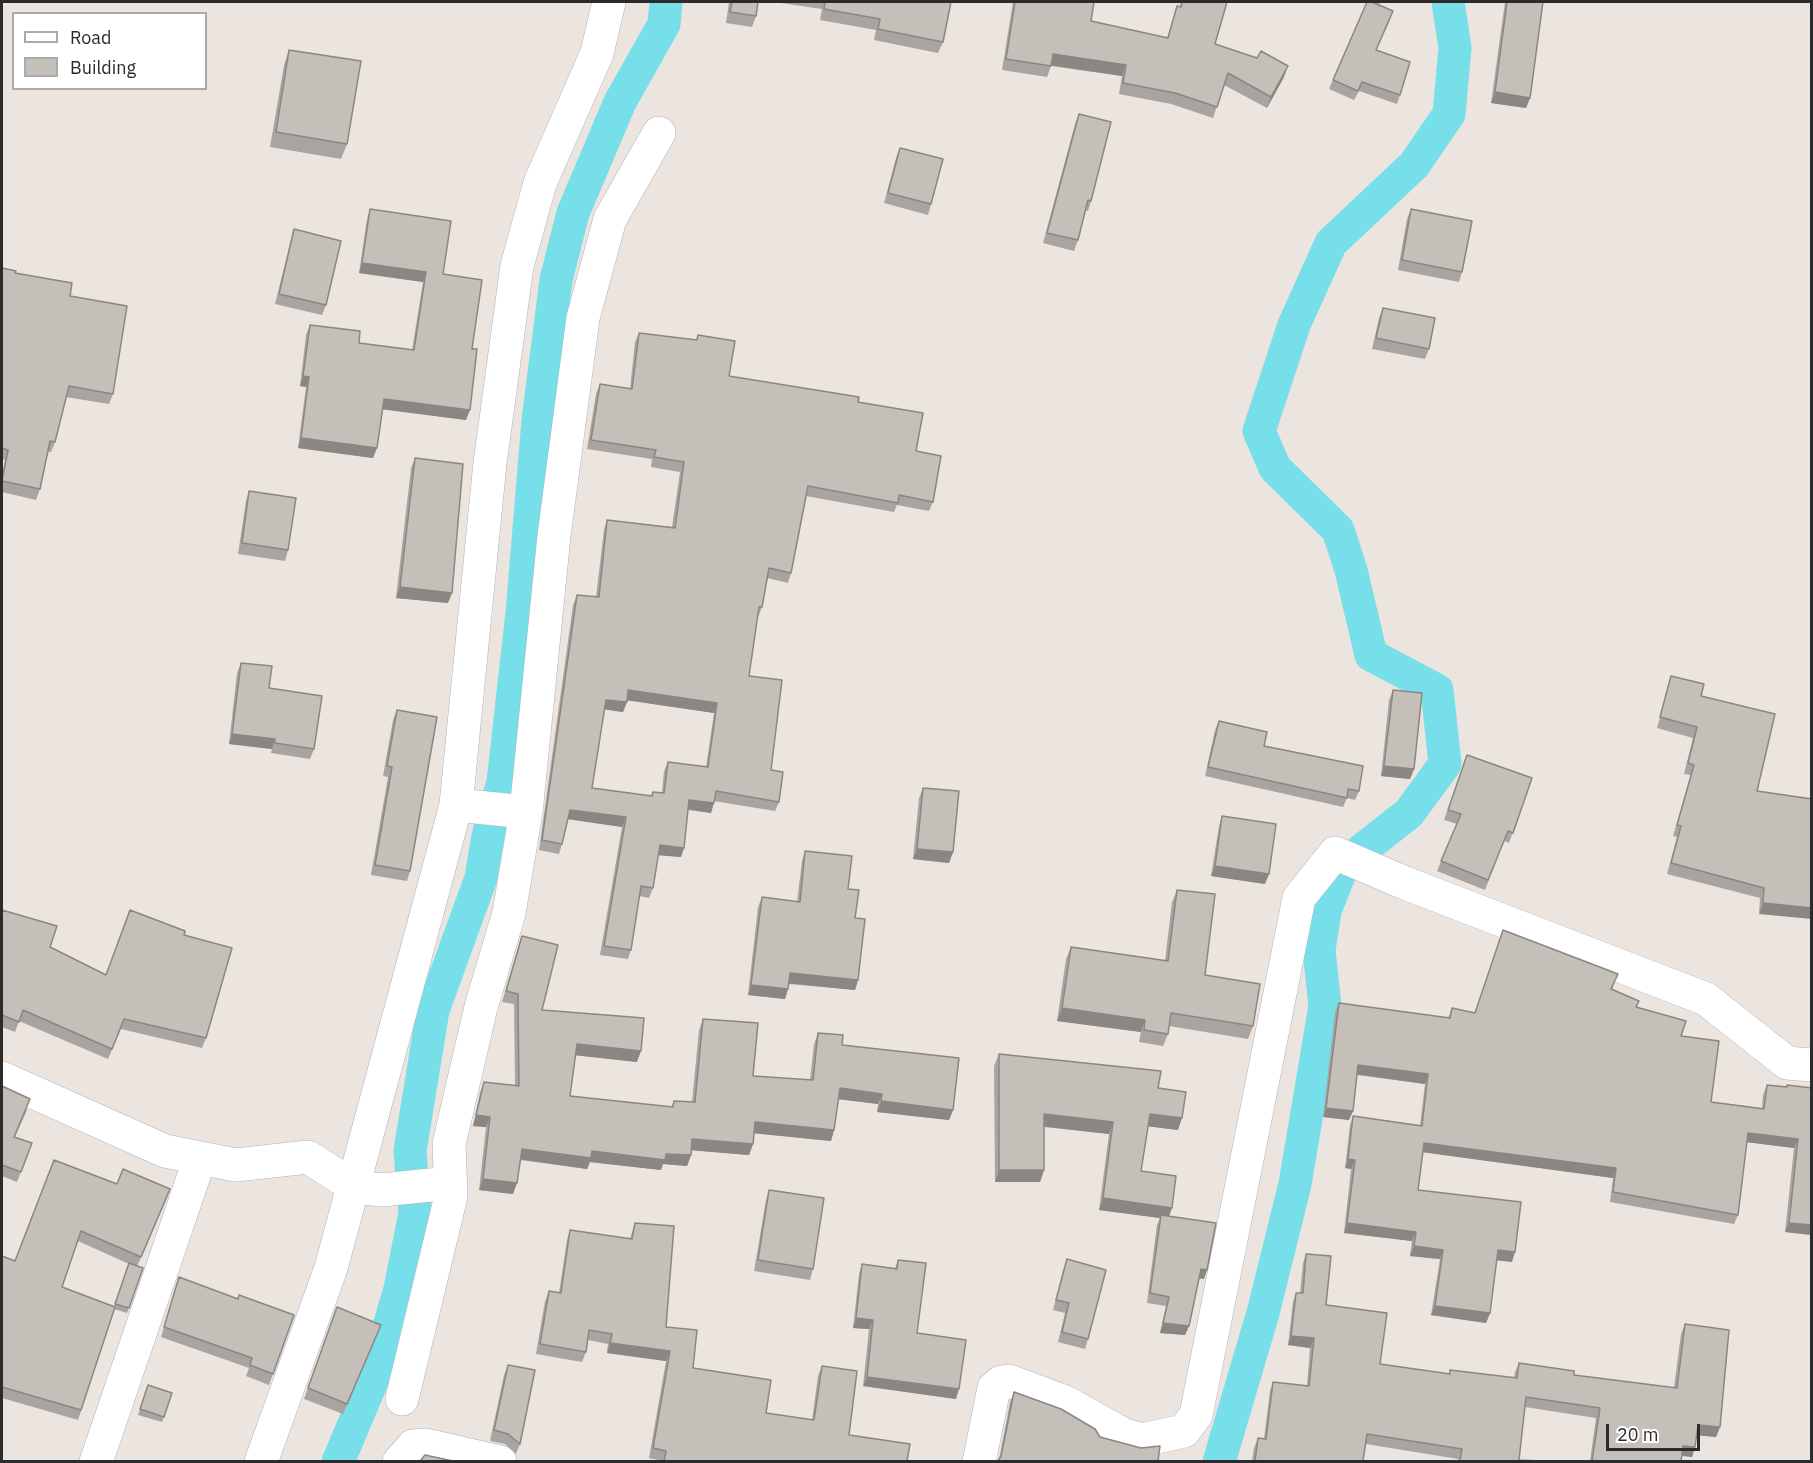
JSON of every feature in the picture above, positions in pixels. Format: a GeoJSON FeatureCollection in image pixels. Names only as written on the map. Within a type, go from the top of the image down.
{"type":"FeatureCollection","features":[{"type":"Feature","properties":{"kind":"street"},"geometry":{"type":"LineString","coordinates":[[261,1461],[332,1268],[369,1189],[470,807],[490,463],[517,266],[540,183],[597,53],[609,2]]}},
{"type":"Feature","properties":{"kind":"street"},"geometry":{"type":"LineString","coordinates":[[402,1399],[451,1196],[442,1184],[449,1144],[482,1007],[508,913],[526,813],[554,536],[583,318],[610,219],[659,133]]}},
{"type":"Feature","properties":{"kind":"street"},"geometry":{"type":"LineString","coordinates":[[470,807],[526,813]]}},
{"type":"Feature","properties":{"kind":"street"},"geometry":{"type":"LineString","coordinates":[[980,1461],[994,1388],[1001,1382],[1010,1381],[1065,1402],[1122,1434],[1142,1440],[1184,1431],[1196,1415],[1299,898],[1335,853],[1405,883],[1706,999],[1787,1063],[1812,1065]]}},
{"type":"Feature","properties":{"kind":"street"},"geometry":{"type":"LineString","coordinates":[[2,1078],[165,1152],[236,1165],[308,1157],[369,1189],[442,1184]]}},
{"type":"Feature","properties":{"kind":"street"},"geometry":{"type":"LineString","coordinates":[[96,1461],[200,1158]]}},
{"type":"Feature","properties":{"kind":"street"},"geometry":{"type":"LineString","coordinates":[[399,1461],[413,1446],[426,1445],[500,1461]]}},
{"type":"Feature","properties":{"kind":"building"},"geometry":{"type":"Polygon","coordinates":[[[732,2],[758,2],[756,16],[730,12],[732,2]]]}},
{"type":"Feature","properties":{"kind":"building"},"geometry":{"type":"Polygon","coordinates":[[[825,2],[951,2],[943,42],[878,29],[880,19],[824,9],[825,2]]]}},
{"type":"Feature","properties":{"kind":"building"},"geometry":{"type":"Polygon","coordinates":[[[1015,2],[1094,2],[1091,21],[1168,38],[1177,6],[1181,7],[1182,2],[1227,2],[1215,44],[1257,58],[1261,51],[1288,66],[1271,97],[1228,73],[1217,107],[1175,93],[1123,83],[1126,65],[1053,54],[1051,66],[1006,59],[1015,2]]]}},
{"type":"Feature","properties":{"kind":"building"},"geometry":{"type":"Polygon","coordinates":[[[1367,2],[1393,11],[1376,50],[1410,62],[1400,95],[1362,82],[1358,91],[1333,80],[1367,2]]]}},
{"type":"Feature","properties":{"kind":"building"},"geometry":{"type":"Polygon","coordinates":[[[1507,2],[1543,2],[1530,98],[1495,92],[1507,2]]]}},
{"type":"Feature","properties":{"kind":"building"},"geometry":{"type":"Polygon","coordinates":[[[289,50],[361,61],[347,144],[276,132],[289,50]]]}},
{"type":"Feature","properties":{"kind":"building"},"geometry":{"type":"Polygon","coordinates":[[[1079,114],[1111,122],[1091,201],[1088,200],[1078,240],[1047,233],[1079,114]]]}},
{"type":"Feature","properties":{"kind":"building"},"geometry":{"type":"Polygon","coordinates":[[[900,148],[943,159],[931,204],[888,193],[900,148]]]}},
{"type":"Feature","properties":{"kind":"building"},"geometry":{"type":"Polygon","coordinates":[[[370,209],[451,221],[443,274],[482,280],[472,349],[477,349],[470,410],[384,399],[377,448],[301,438],[309,377],[303,376],[310,325],[360,331],[359,343],[414,350],[426,272],[362,263],[370,209]]]}},
{"type":"Feature","properties":{"kind":"building"},"geometry":{"type":"Polygon","coordinates":[[[1411,209],[1472,221],[1462,272],[1402,260],[1411,209]]]}},
{"type":"Feature","properties":{"kind":"building"},"geometry":{"type":"Polygon","coordinates":[[[294,229],[341,241],[326,305],[279,294],[294,229]]]}},
{"type":"Feature","properties":{"kind":"building"},"geometry":{"type":"Polygon","coordinates":[[[2,268],[16,271],[15,273],[72,283],[70,296],[127,306],[113,394],[69,386],[55,442],[50,441],[40,489],[2,481],[8,450],[2,448],[2,268]]]}},
{"type":"Feature","properties":{"kind":"building"},"geometry":{"type":"Polygon","coordinates":[[[1383,308],[1435,318],[1429,349],[1376,338],[1383,308]]]}},
{"type":"Feature","properties":{"kind":"building"},"geometry":{"type":"Polygon","coordinates":[[[639,333],[697,340],[698,335],[735,341],[729,376],[859,397],[858,402],[923,413],[916,451],[941,456],[933,502],[899,495],[898,503],[808,486],[791,573],[769,568],[762,607],[759,607],[749,676],[782,680],[771,770],[783,772],[779,802],[716,791],[714,803],[689,800],[684,848],[660,845],[653,888],[641,886],[631,950],[604,946],[626,817],[570,810],[562,844],[542,840],[577,595],[599,597],[607,520],[675,528],[684,462],[654,457],[656,450],[591,440],[600,384],[632,389],[639,333]],[[628,690],[627,702],[606,700],[592,788],[652,796],[653,792],[664,793],[668,762],[708,767],[717,703],[628,690]]]}},
{"type":"Feature","properties":{"kind":"building"},"geometry":{"type":"Polygon","coordinates":[[[415,458],[463,464],[452,593],[400,587],[415,458]]]}},
{"type":"Feature","properties":{"kind":"building"},"geometry":{"type":"Polygon","coordinates":[[[249,491],[296,498],[288,550],[242,543],[249,491]]]}},
{"type":"Feature","properties":{"kind":"building"},"geometry":{"type":"Polygon","coordinates":[[[241,663],[272,666],[269,688],[322,696],[314,749],[275,743],[275,739],[232,734],[241,663]]]}},
{"type":"Feature","properties":{"kind":"building"},"geometry":{"type":"Polygon","coordinates":[[[1671,676],[1704,684],[1701,696],[1775,714],[1757,791],[1812,799],[1812,908],[1763,903],[1764,888],[1671,863],[1681,826],[1677,825],[1694,765],[1688,763],[1697,727],[1660,717],[1671,676]]]}},
{"type":"Feature","properties":{"kind":"building"},"geometry":{"type":"Polygon","coordinates":[[[1393,690],[1422,693],[1414,769],[1384,766],[1393,690]]]}},
{"type":"Feature","properties":{"kind":"building"},"geometry":{"type":"Polygon","coordinates":[[[397,710],[437,717],[410,871],[375,865],[392,767],[387,766],[397,710]]]}},
{"type":"Feature","properties":{"kind":"building"},"geometry":{"type":"Polygon","coordinates":[[[1219,721],[1267,732],[1264,746],[1363,766],[1359,791],[1348,789],[1347,798],[1208,767],[1219,721]]]}},
{"type":"Feature","properties":{"kind":"building"},"geometry":{"type":"Polygon","coordinates":[[[1467,755],[1532,778],[1513,833],[1508,831],[1488,880],[1441,861],[1461,814],[1448,810],[1467,755]]]}},
{"type":"Feature","properties":{"kind":"building"},"geometry":{"type":"Polygon","coordinates":[[[923,788],[959,791],[953,852],[917,849],[923,788]]]}},
{"type":"Feature","properties":{"kind":"building"},"geometry":{"type":"Polygon","coordinates":[[[1222,816],[1276,824],[1269,874],[1215,866],[1222,816]]]}},
{"type":"Feature","properties":{"kind":"building"},"geometry":{"type":"Polygon","coordinates":[[[805,851],[852,856],[848,889],[859,890],[855,918],[865,919],[858,980],[790,973],[788,989],[751,985],[762,897],[800,902],[805,851]]]}},
{"type":"Feature","properties":{"kind":"building"},"geometry":{"type":"Polygon","coordinates":[[[1177,890],[1215,894],[1205,975],[1260,984],[1253,1026],[1171,1013],[1168,1034],[1144,1030],[1145,1020],[1062,1008],[1071,947],[1168,961],[1177,890]]]}},
{"type":"Feature","properties":{"kind":"building"},"geometry":{"type":"Polygon","coordinates":[[[2,910],[57,926],[50,947],[106,975],[130,910],[185,931],[184,935],[232,948],[206,1038],[124,1019],[112,1049],[23,1010],[19,1022],[2,1015],[2,910]]]}},
{"type":"Feature","properties":{"kind":"building"},"geometry":{"type":"Polygon","coordinates":[[[1503,930],[1618,974],[1611,989],[1639,1001],[1636,1007],[1686,1021],[1681,1036],[1719,1041],[1711,1102],[1764,1109],[1767,1085],[1812,1088],[1812,1225],[1789,1223],[1798,1139],[1748,1133],[1738,1215],[1613,1192],[1616,1168],[1424,1143],[1418,1190],[1521,1202],[1515,1252],[1498,1250],[1490,1313],[1435,1306],[1443,1250],[1414,1246],[1416,1232],[1347,1223],[1355,1160],[1348,1159],[1353,1116],[1422,1126],[1428,1074],[1358,1065],[1353,1111],[1326,1108],[1339,1003],[1450,1018],[1452,1008],[1475,1013],[1503,930]]]}},
{"type":"Feature","properties":{"kind":"building"},"geometry":{"type":"Polygon","coordinates":[[[522,936],[558,945],[542,1010],[644,1018],[641,1051],[577,1044],[570,1096],[673,1107],[674,1101],[695,1102],[703,1019],[758,1023],[753,1076],[813,1080],[818,1033],[843,1035],[842,1045],[959,1058],[953,1110],[881,1101],[882,1094],[840,1088],[834,1130],[755,1122],[753,1144],[692,1139],[691,1155],[666,1154],[665,1160],[592,1151],[591,1158],[522,1149],[517,1183],[483,1179],[490,1117],[476,1115],[484,1082],[519,1086],[518,994],[506,991],[522,936]]]}},
{"type":"Feature","properties":{"kind":"building"},"geometry":{"type":"Polygon","coordinates":[[[999,1054],[1161,1071],[1158,1088],[1186,1092],[1182,1118],[1150,1114],[1141,1171],[1176,1176],[1172,1208],[1103,1198],[1113,1122],[1044,1114],[1044,1170],[999,1170],[999,1054]]]}},
{"type":"Feature","properties":{"kind":"building"},"geometry":{"type":"Polygon","coordinates":[[[2,1086],[30,1099],[14,1137],[32,1143],[21,1172],[2,1165],[2,1086]]]}},
{"type":"Feature","properties":{"kind":"building"},"geometry":{"type":"Polygon","coordinates":[[[54,1160],[117,1184],[123,1169],[170,1189],[141,1257],[81,1231],[62,1287],[115,1307],[81,1410],[2,1387],[2,1256],[15,1261],[54,1160]]]}},
{"type":"Feature","properties":{"kind":"building"},"geometry":{"type":"Polygon","coordinates":[[[769,1190],[824,1198],[813,1269],[758,1260],[769,1190]]]}},
{"type":"Feature","properties":{"kind":"building"},"geometry":{"type":"Polygon","coordinates":[[[1161,1215],[1216,1223],[1207,1270],[1201,1269],[1189,1326],[1163,1323],[1169,1297],[1150,1293],[1161,1215]]]}},
{"type":"Feature","properties":{"kind":"building"},"geometry":{"type":"Polygon","coordinates":[[[635,1223],[674,1226],[666,1327],[697,1330],[693,1368],[771,1380],[766,1413],[814,1420],[822,1366],[857,1371],[849,1435],[910,1444],[907,1461],[664,1461],[666,1451],[653,1448],[670,1351],[610,1343],[612,1334],[589,1330],[586,1352],[540,1344],[549,1291],[561,1293],[570,1230],[632,1239],[635,1223]]]}},
{"type":"Feature","properties":{"kind":"building"},"geometry":{"type":"Polygon","coordinates":[[[1306,1254],[1331,1256],[1326,1305],[1387,1313],[1380,1364],[1450,1374],[1450,1370],[1517,1378],[1519,1363],[1574,1371],[1574,1375],[1677,1388],[1685,1324],[1729,1330],[1720,1427],[1698,1425],[1695,1447],[1683,1446],[1681,1461],[1592,1461],[1600,1408],[1526,1397],[1519,1460],[1539,1461],[1460,1461],[1462,1449],[1367,1434],[1363,1461],[1255,1461],[1258,1438],[1266,1439],[1273,1382],[1309,1386],[1314,1338],[1291,1336],[1296,1293],[1303,1293],[1306,1254]]]}},
{"type":"Feature","properties":{"kind":"building"},"geometry":{"type":"Polygon","coordinates":[[[1067,1259],[1106,1270],[1088,1339],[1062,1332],[1069,1303],[1056,1300],[1067,1259]]]}},
{"type":"Feature","properties":{"kind":"building"},"geometry":{"type":"Polygon","coordinates":[[[898,1260],[926,1263],[917,1333],[966,1340],[959,1389],[867,1377],[873,1320],[856,1318],[862,1264],[897,1269],[898,1260]]]}},
{"type":"Feature","properties":{"kind":"building"},"geometry":{"type":"Polygon","coordinates":[[[129,1263],[143,1268],[129,1308],[115,1304],[129,1263]]]}},
{"type":"Feature","properties":{"kind":"building"},"geometry":{"type":"Polygon","coordinates":[[[179,1277],[238,1299],[239,1295],[294,1315],[273,1374],[250,1365],[252,1358],[164,1327],[179,1277]]]}},
{"type":"Feature","properties":{"kind":"building"},"geometry":{"type":"Polygon","coordinates":[[[337,1307],[381,1325],[347,1404],[308,1388],[337,1307]]]}},
{"type":"Feature","properties":{"kind":"building"},"geometry":{"type":"Polygon","coordinates":[[[508,1365],[535,1370],[520,1444],[508,1434],[494,1430],[508,1365]]]}},
{"type":"Feature","properties":{"kind":"building"},"geometry":{"type":"Polygon","coordinates":[[[148,1385],[172,1393],[164,1417],[140,1409],[148,1385]]]}},
{"type":"Feature","properties":{"kind":"building"},"geometry":{"type":"Polygon","coordinates":[[[1014,1392],[1061,1409],[1095,1429],[1100,1437],[1141,1448],[1160,1446],[1158,1461],[998,1461],[1014,1392]]]}},
{"type":"Feature","properties":{"kind":"building"},"geometry":{"type":"Polygon","coordinates":[[[425,1455],[453,1461],[420,1461],[425,1455]]]}},
{"type":"Feature","properties":{"kind":"waterway"},"geometry":{"type":"LineString","coordinates":[[338,1462],[375,1374],[400,1289],[415,1213],[410,1151],[433,1010],[481,878],[488,836],[503,782],[522,613],[538,420],[556,280],[573,213],[620,102],[664,24],[666,2]]}},
{"type":"Feature","properties":{"kind":"waterway"},"geometry":{"type":"LineString","coordinates":[[1219,1462],[1263,1313],[1295,1184],[1325,1006],[1319,950],[1325,911],[1343,865],[1409,813],[1445,764],[1437,690],[1371,655],[1351,570],[1338,530],[1275,468],[1259,431],[1294,325],[1331,243],[1414,165],[1449,114],[1455,48],[1448,2]]}}]}
